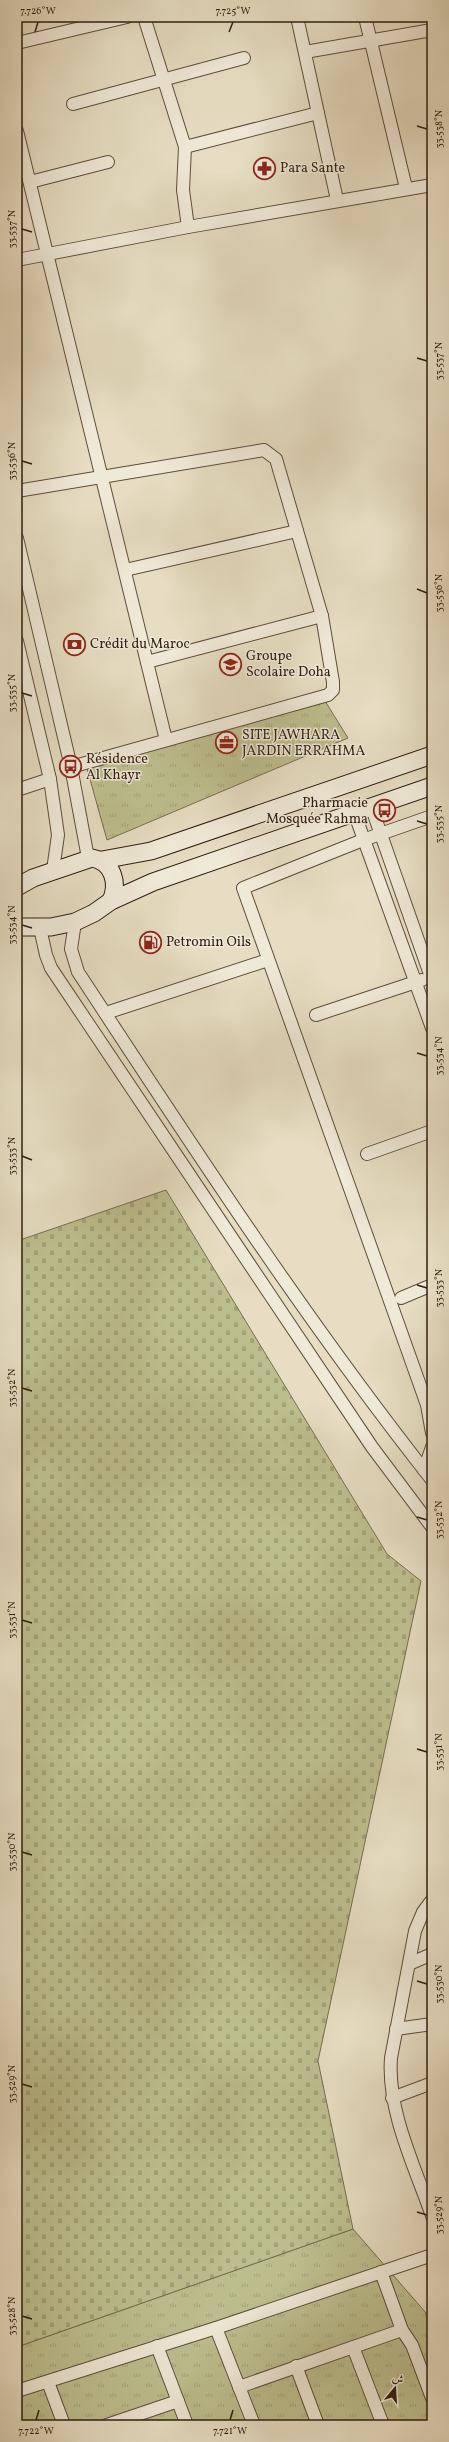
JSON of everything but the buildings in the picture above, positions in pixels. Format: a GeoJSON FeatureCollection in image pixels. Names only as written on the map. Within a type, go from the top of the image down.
{"type":"FeatureCollection","features":[{"type":"Feature","properties":{"kind":"main road"},"geometry":{"type":"LineString","coordinates":[[17,887],[33,878],[53,870],[95,859],[151,851],[432,756]]}},
{"type":"Feature","properties":{"kind":"main road"},"geometry":{"type":"LineString","coordinates":[[17,927],[40,928],[75,922],[94,913],[111,901],[153,882],[432,786]]}},
{"type":"Feature","properties":{"kind":"main road"},"geometry":{"type":"LineString","coordinates":[[95,859],[109,866],[115,880],[116,887],[111,901]]}},
{"type":"Feature","properties":{"kind":"street"},"geometry":{"type":"LineString","coordinates":[[17,43],[127,17]]}},
{"type":"Feature","properties":{"kind":"street"},"geometry":{"type":"LineString","coordinates":[[144,17],[185,147],[183,190],[188,227]]}},
{"type":"Feature","properties":{"kind":"street"},"geometry":{"type":"LineString","coordinates":[[296,17],[338,200]]}},
{"type":"Feature","properties":{"kind":"street"},"geometry":{"type":"LineString","coordinates":[[365,17],[406,188]]}},
{"type":"Feature","properties":{"kind":"street"},"geometry":{"type":"LineString","coordinates":[[305,52],[371,42],[432,30]]}},
{"type":"Feature","properties":{"kind":"street"},"geometry":{"type":"LineString","coordinates":[[73,104],[163,78],[244,58]]}},
{"type":"Feature","properties":{"kind":"street"},"geometry":{"type":"LineString","coordinates":[[185,147],[318,113]]}},
{"type":"Feature","properties":{"kind":"street"},"geometry":{"type":"LineString","coordinates":[[17,132],[49,254],[166,740]]}},
{"type":"Feature","properties":{"kind":"street"},"geometry":{"type":"LineString","coordinates":[[30,182],[108,162]]}},
{"type":"Feature","properties":{"kind":"street"},"geometry":{"type":"LineString","coordinates":[[17,260],[188,227],[432,184]]}},
{"type":"Feature","properties":{"kind":"street"},"geometry":{"type":"LineString","coordinates":[[17,491],[264,450],[276,459],[322,616],[333,682],[333,690],[328,696],[71,767]]}},
{"type":"Feature","properties":{"kind":"street"},"geometry":{"type":"LineString","coordinates":[[125,570],[297,531]]}},
{"type":"Feature","properties":{"kind":"street"},"geometry":{"type":"LineString","coordinates":[[17,538],[71,767],[95,859]]}},
{"type":"Feature","properties":{"kind":"street"},"geometry":{"type":"LineString","coordinates":[[147,662],[322,616]]}},
{"type":"Feature","properties":{"kind":"street"},"geometry":{"type":"LineString","coordinates":[[17,641],[50,779],[58,835],[53,870]]}},
{"type":"Feature","properties":{"kind":"street"},"geometry":{"type":"LineString","coordinates":[[17,790],[50,779]]}},
{"type":"Feature","properties":{"kind":"street"},"geometry":{"type":"LineString","coordinates":[[316,1015],[431,978],[371,806]]}},
{"type":"Feature","properties":{"kind":"street"},"geometry":{"type":"LineString","coordinates":[[354,812],[432,1028]]}},
{"type":"Feature","properties":{"kind":"street"},"geometry":{"type":"LineString","coordinates":[[432,816],[363,840],[244,888],[268,960],[427,1405],[432,1433]]}},
{"type":"Feature","properties":{"kind":"street"},"geometry":{"type":"LineString","coordinates":[[75,922],[71,940],[74,964],[186,1136],[350,1372],[432,1480]]}},
{"type":"Feature","properties":{"kind":"street"},"geometry":{"type":"LineString","coordinates":[[40,928],[46,955],[51,968],[372,1447],[432,1528]]}},
{"type":"Feature","properties":{"kind":"street"},"geometry":{"type":"LineString","coordinates":[[106,1013],[268,960]]}},
{"type":"Feature","properties":{"kind":"street"},"geometry":{"type":"LineString","coordinates":[[367,1154],[432,1131]]}},
{"type":"Feature","properties":{"kind":"street"},"geometry":{"type":"LineString","coordinates":[[401,1298],[432,1285]]}},
{"type":"Feature","properties":{"kind":"street"},"geometry":{"type":"LineString","coordinates":[[424,1470],[432,1447]]}},
{"type":"Feature","properties":{"kind":"street"},"geometry":{"type":"LineString","coordinates":[[432,1900],[418,1921],[396,2029],[390,2068],[392,2098],[432,2216]]}},
{"type":"Feature","properties":{"kind":"street"},"geometry":{"type":"LineString","coordinates":[[409,1964],[432,1954]]}},
{"type":"Feature","properties":{"kind":"street"},"geometry":{"type":"LineString","coordinates":[[396,2029],[432,2024]]}},
{"type":"Feature","properties":{"kind":"street"},"geometry":{"type":"LineString","coordinates":[[392,2098],[432,2083]]}},
{"type":"Feature","properties":{"kind":"street"},"geometry":{"type":"LineString","coordinates":[[17,2391],[216,2328],[432,2255]]}},
{"type":"Feature","properties":{"kind":"street"},"geometry":{"type":"LineString","coordinates":[[381,2272],[402,2330],[412,2345],[432,2398]]}},
{"type":"Feature","properties":{"kind":"street"},"geometry":{"type":"LineString","coordinates":[[216,2328],[254,2425]]}},
{"type":"Feature","properties":{"kind":"street"},"geometry":{"type":"LineString","coordinates":[[239,2387],[402,2330]]}},
{"type":"Feature","properties":{"kind":"street"},"geometry":{"type":"LineString","coordinates":[[158,2346],[187,2425]]}},
{"type":"Feature","properties":{"kind":"street"},"geometry":{"type":"LineString","coordinates":[[353,2347],[382,2425]]}},
{"type":"Feature","properties":{"kind":"street"},"geometry":{"type":"LineString","coordinates":[[296,2366],[318,2425]]}},
{"type":"Feature","properties":{"kind":"street"},"geometry":{"type":"LineString","coordinates":[[48,2382],[64,2425]]}},
{"type":"Feature","properties":{"kind":"street"},"geometry":{"type":"LineString","coordinates":[[107,2425],[122,2423],[178,2401]]}},
{"type":"Feature","properties":{"kind":"green space"},"geometry":{"type":"Polygon","coordinates":[[[325,701],[348,738],[107,840],[86,765],[325,701]]]}},
{"type":"Feature","properties":{"kind":"green space"},"geometry":{"type":"Polygon","coordinates":[[[166,1190],[387,1554],[421,1581],[318,2061],[353,2229],[17,2347],[17,1241],[166,1190]]]}},
{"type":"Feature","properties":{"kind":"green space"},"geometry":{"type":"Polygon","coordinates":[[[353,2229],[426,2313],[432,2334],[432,2425],[17,2425],[17,2347],[353,2229]]]}},
{"type":"Feature","properties":{"kind":"place","name":"Para Sante"},"geometry":{"type":"Point","coordinates":[265,168]}},
{"type":"Feature","properties":{"kind":"place","name":"Crédit du Maroc"},"geometry":{"type":"Point","coordinates":[75,644]}},
{"type":"Feature","properties":{"kind":"place","name":"Groupe Scolaire Doha"},"geometry":{"type":"Point","coordinates":[230,664]}},
{"type":"Feature","properties":{"kind":"place","name":"SITE JAWHARA JARDIN ERRAHMA"},"geometry":{"type":"Point","coordinates":[226,743]}},
{"type":"Feature","properties":{"kind":"place","name":"Résidence Al Khayr"},"geometry":{"type":"Point","coordinates":[71,767]}},
{"type":"Feature","properties":{"kind":"place","name":"Pharmacie Mosquée Rahma"},"geometry":{"type":"Point","coordinates":[384,811]}},
{"type":"Feature","properties":{"kind":"place","name":"Petromin Oils"},"geometry":{"type":"Point","coordinates":[150,942]}}]}
